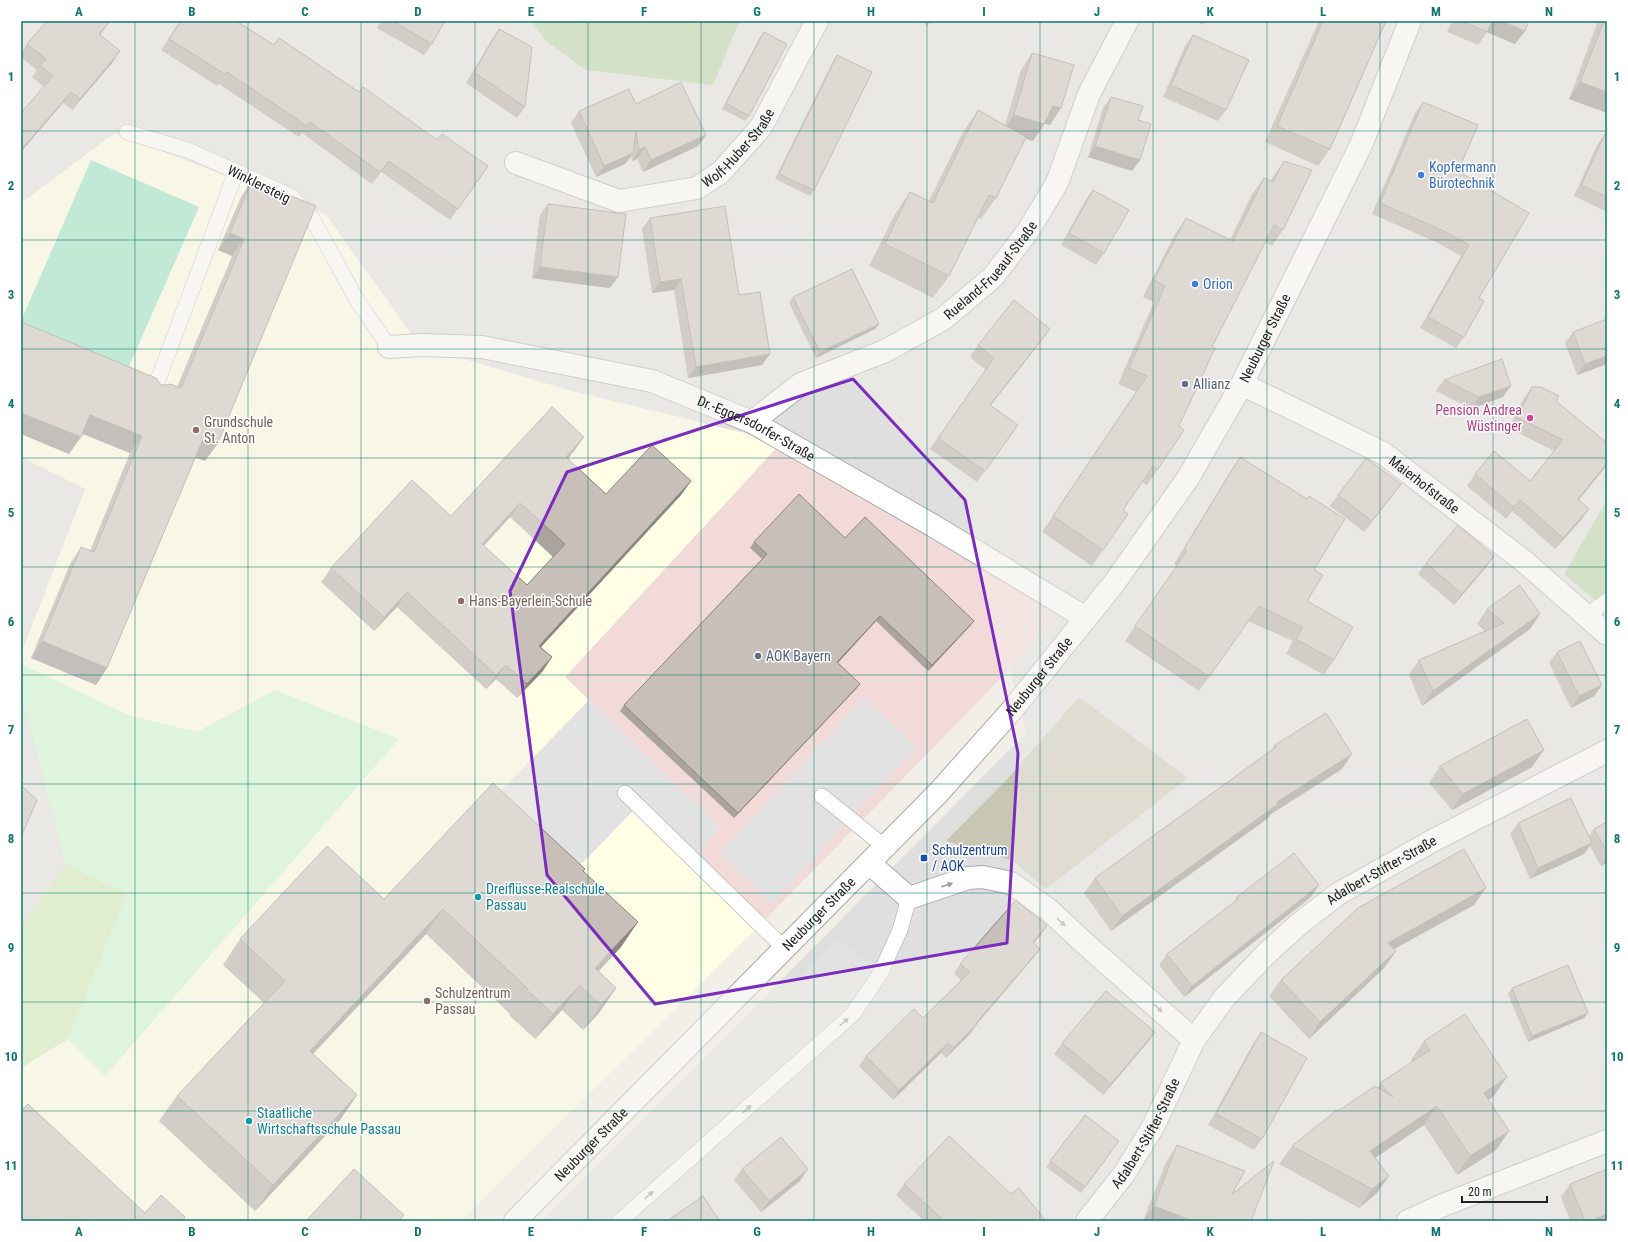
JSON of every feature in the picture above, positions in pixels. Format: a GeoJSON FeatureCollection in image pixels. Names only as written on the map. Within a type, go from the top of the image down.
{"type":"FeatureCollection","features":[{"type":"Feature","properties":{"kind":"street","name":"Wolf-Huber-Straße"},"geometry":{"type":"LineString","coordinates":[[516,163],[618,201],[697,188],[722,172],[761,127],[817,21]]}},
{"type":"Feature","properties":{"kind":"street","name":"Rueland-Frueauf-Straße"},"geometry":{"type":"LineString","coordinates":[[752,422],[801,384],[884,351],[943,319],[993,277],[1028,231],[1057,183],[1089,94],[1127,21]]}},
{"type":"Feature","properties":{"kind":"street","name":"Neuburger Straße"},"geometry":{"type":"LineString","coordinates":[[515,1221],[940,792],[1012,710],[1115,582],[1188,478],[1242,384],[1361,145],[1410,21]]}},
{"type":"Feature","properties":{"kind":"street","name":"Dr.-Eggersdorfer-Straße"},"geometry":{"type":"LineString","coordinates":[[389,346],[422,345],[482,347],[652,381],[752,422],[932,525],[1086,618]]}},
{"type":"Feature","properties":{"kind":"street","name":"Maierhofstraße"},"geometry":{"type":"LineString","coordinates":[[1242,384],[1383,453],[1525,562],[1607,634]]}},
{"type":"Feature","properties":{"kind":"street","name":"Adalbert-Stifter-Straße"},"geometry":{"type":"LineString","coordinates":[[1087,1221],[1124,1174],[1153,1127],[1194,1040],[1225,997],[1266,954],[1299,924],[1338,894],[1434,840],[1607,751]]}},
{"type":"Feature","properties":{"kind":"street"},"geometry":{"type":"LineString","coordinates":[[869,863],[910,898],[968,878],[983,877],[1011,883],[1049,910],[1194,1040]]}},
{"type":"Feature","properties":{"kind":"street"},"geometry":{"type":"LineString","coordinates":[[1408,1221],[1441,1206],[1607,1141]]}},
{"type":"Feature","properties":{"kind":"lane","name":"Winklersteig"},"geometry":{"type":"LineString","coordinates":[[127,132],[190,151],[291,196],[312,218],[358,302],[389,346]]}},
{"type":"Feature","properties":{"kind":"lane"},"geometry":{"type":"LineString","coordinates":[[153,393],[236,172]]}},
{"type":"Feature","properties":{"kind":"lane"},"geometry":{"type":"LineString","coordinates":[[1586,616],[1607,601]]}},
{"type":"Feature","properties":{"kind":"lane"},"geometry":{"type":"LineString","coordinates":[[625,793],[784,949]]}},
{"type":"Feature","properties":{"kind":"lane"},"geometry":{"type":"LineString","coordinates":[[822,796],[885,847]]}},
{"type":"Feature","properties":{"kind":"lane"},"geometry":{"type":"LineString","coordinates":[[620,1221],[853,1014],[880,974],[900,930],[910,898]]}},
{"type":"Feature","properties":{"kind":"highlighted area"},"geometry":{"type":"Polygon","coordinates":[[[853,379],[965,500],[1018,753],[1007,943],[655,1004],[547,875],[510,591],[567,472],[853,379]]]}},
{"type":"Feature","properties":{"kind":"shaded area"},"geometry":{"type":"Polygon","coordinates":[[[21,21],[1607,21],[1607,1221],[542,1221],[1026,733],[1010,669],[1062,605],[568,390],[420,346],[326,215],[115,133],[21,203],[21,21]]]}},
{"type":"Feature","properties":{"kind":"shaded area"},"geometry":{"type":"Polygon","coordinates":[[[115,133],[326,215],[420,346],[568,390],[782,442],[565,677],[720,827],[692,858],[759,926],[461,1221],[21,1221],[21,1068],[68,1039],[105,1076],[275,690],[197,732],[128,715],[21,664],[21,654],[85,489],[21,457],[21,203],[115,133]]]}},
{"type":"Feature","properties":{"kind":"shaded area"},"geometry":{"type":"Polygon","coordinates":[[[1366,217],[1428,244],[1418,266],[1393,255],[1365,316],[1329,300],[1366,217]]]}},
{"type":"Feature","properties":{"kind":"shaded area"},"geometry":{"type":"Polygon","coordinates":[[[1247,271],[1284,287],[1253,352],[1215,334],[1247,271]]]}},
{"type":"Feature","properties":{"kind":"shaded area"},"geometry":{"type":"Polygon","coordinates":[[[782,442],[1062,605],[1010,669],[759,926],[692,858],[720,827],[565,677],[782,442]]]}},
{"type":"Feature","properties":{"kind":"shaded area"},"geometry":{"type":"Polygon","coordinates":[[[21,457],[86,489],[21,654],[21,457]]]}},
{"type":"Feature","properties":{"kind":"shaded area"},"geometry":{"type":"Polygon","coordinates":[[[21,688],[66,864],[21,927],[21,688]]]}},
{"type":"Feature","properties":{"kind":"shaded area"},"geometry":{"type":"Polygon","coordinates":[[[1079,697],[1188,778],[1046,889],[1013,861],[946,841],[1008,778],[1079,697]]]}},
{"type":"Feature","properties":{"kind":"shaded area"},"geometry":{"type":"Polygon","coordinates":[[[863,698],[892,723],[916,747],[772,904],[720,853],[863,698]]]}},
{"type":"Feature","properties":{"kind":"shaded area"},"geometry":{"type":"Polygon","coordinates":[[[589,700],[720,827],[692,858],[637,807],[563,883],[483,809],[589,700]]]}},
{"type":"Feature","properties":{"kind":"shaded area"},"geometry":{"type":"Polygon","coordinates":[[[838,938],[880,974],[853,1014],[620,1221],[557,1221],[838,938]]]}},
{"type":"Feature","properties":{"kind":"green space"},"geometry":{"type":"Polygon","coordinates":[[[532,21],[739,22],[713,85],[586,70],[546,41],[532,21]]]}},
{"type":"Feature","properties":{"kind":"green space"},"geometry":{"type":"Polygon","coordinates":[[[91,160],[199,207],[127,371],[21,325],[21,321],[91,160]]]}},
{"type":"Feature","properties":{"kind":"green space"},"geometry":{"type":"Polygon","coordinates":[[[1607,500],[1607,610],[1564,574],[1607,500]]]}},
{"type":"Feature","properties":{"kind":"green space"},"geometry":{"type":"Polygon","coordinates":[[[21,664],[128,715],[197,732],[275,690],[399,739],[105,1076],[68,1039],[127,894],[66,864],[22,696],[21,664]]]}},
{"type":"Feature","properties":{"kind":"green space"},"geometry":{"type":"Polygon","coordinates":[[[66,864],[127,894],[68,1039],[21,1068],[21,927],[66,864]]]}},
{"type":"Feature","properties":{"kind":"building"},"geometry":{"type":"Polygon","coordinates":[[[47,21],[110,21],[99,34],[120,51],[80,99],[71,92],[21,150],[21,113],[53,76],[40,66],[46,59],[27,44],[47,21]]]}},
{"type":"Feature","properties":{"kind":"building"},"geometry":{"type":"Polygon","coordinates":[[[181,21],[236,21],[274,45],[279,38],[359,92],[363,87],[437,140],[442,134],[488,166],[458,209],[389,161],[380,172],[310,122],[307,126],[227,72],[225,74],[169,39],[181,21]]]}},
{"type":"Feature","properties":{"kind":"building"},"geometry":{"type":"Polygon","coordinates":[[[392,21],[445,21],[432,44],[392,21]]]}},
{"type":"Feature","properties":{"kind":"building"},"geometry":{"type":"Polygon","coordinates":[[[1323,21],[1386,21],[1330,149],[1277,126],[1323,21]]]}},
{"type":"Feature","properties":{"kind":"building"},"geometry":{"type":"Polygon","coordinates":[[[1462,21],[1492,21],[1487,32],[1462,21]]]}},
{"type":"Feature","properties":{"kind":"building"},"geometry":{"type":"Polygon","coordinates":[[[1501,21],[1529,21],[1525,31],[1501,21]]]}},
{"type":"Feature","properties":{"kind":"building"},"geometry":{"type":"Polygon","coordinates":[[[1604,21],[1607,21],[1607,92],[1580,82],[1604,21]]]}},
{"type":"Feature","properties":{"kind":"building"},"geometry":{"type":"Polygon","coordinates":[[[499,29],[532,47],[525,107],[474,72],[499,29]]]}},
{"type":"Feature","properties":{"kind":"building"},"geometry":{"type":"Polygon","coordinates":[[[764,32],[787,44],[749,116],[726,103],[764,32]]]}},
{"type":"Feature","properties":{"kind":"building"},"geometry":{"type":"Polygon","coordinates":[[[1193,35],[1249,60],[1226,110],[1171,85],[1193,35]]]}},
{"type":"Feature","properties":{"kind":"building"},"geometry":{"type":"Polygon","coordinates":[[[1032,53],[1074,65],[1061,108],[1053,106],[1044,124],[1014,115],[1032,53]]]}},
{"type":"Feature","properties":{"kind":"building"},"geometry":{"type":"Polygon","coordinates":[[[837,55],[872,72],[814,190],[779,174],[837,55]]]}},
{"type":"Feature","properties":{"kind":"building"},"geometry":{"type":"Polygon","coordinates":[[[681,82],[706,135],[651,160],[645,147],[639,150],[636,131],[633,153],[604,166],[579,111],[629,89],[636,104],[681,82]]]}},
{"type":"Feature","properties":{"kind":"building"},"geometry":{"type":"Polygon","coordinates":[[[1111,97],[1143,106],[1138,120],[1151,124],[1140,160],[1095,146],[1111,97]]]}},
{"type":"Feature","properties":{"kind":"building"},"geometry":{"type":"Polygon","coordinates":[[[1423,102],[1478,125],[1458,171],[1529,213],[1479,298],[1484,301],[1464,337],[1428,317],[1469,245],[1446,232],[1380,203],[1423,102]]]}},
{"type":"Feature","properties":{"kind":"building"},"geometry":{"type":"Polygon","coordinates":[[[978,110],[1026,137],[996,198],[989,195],[949,276],[885,244],[910,192],[933,203],[978,110]]]}},
{"type":"Feature","properties":{"kind":"building"},"geometry":{"type":"Polygon","coordinates":[[[1605,134],[1607,135],[1607,197],[1581,185],[1605,134]]]}},
{"type":"Feature","properties":{"kind":"building"},"geometry":{"type":"Polygon","coordinates":[[[1284,161],[1312,170],[1283,230],[1274,225],[1212,347],[1215,348],[1179,426],[1184,430],[1158,469],[1153,466],[1123,510],[1128,514],[1103,550],[1053,516],[1147,376],[1129,368],[1165,286],[1154,280],[1186,218],[1233,241],[1264,178],[1273,182],[1284,161]]]}},
{"type":"Feature","properties":{"kind":"building"},"geometry":{"type":"Polygon","coordinates":[[[252,180],[316,206],[217,445],[203,439],[107,668],[42,641],[81,547],[94,552],[142,436],[90,415],[81,437],[21,413],[21,322],[156,378],[161,385],[170,384],[181,388],[244,239],[230,233],[252,180]]]}},
{"type":"Feature","properties":{"kind":"building"},"geometry":{"type":"Polygon","coordinates":[[[1093,190],[1129,210],[1104,253],[1069,233],[1093,190]]]}},
{"type":"Feature","properties":{"kind":"building"},"geometry":{"type":"Polygon","coordinates":[[[548,204],[626,214],[618,277],[540,267],[548,204]]]}},
{"type":"Feature","properties":{"kind":"building"},"geometry":{"type":"Polygon","coordinates":[[[725,206],[739,295],[760,292],[770,354],[696,367],[681,279],[660,282],[650,218],[725,206]]]}},
{"type":"Feature","properties":{"kind":"building"},"geometry":{"type":"Polygon","coordinates":[[[852,269],[879,324],[820,352],[793,297],[852,269]]]}},
{"type":"Feature","properties":{"kind":"building"},"geometry":{"type":"Polygon","coordinates":[[[1014,300],[1050,329],[990,405],[1018,425],[985,471],[938,438],[994,358],[978,345],[1014,300]]]}},
{"type":"Feature","properties":{"kind":"building"},"geometry":{"type":"Polygon","coordinates":[[[1607,319],[1607,356],[1585,364],[1573,332],[1607,319]]]}},
{"type":"Feature","properties":{"kind":"building"},"geometry":{"type":"Polygon","coordinates":[[[1502,359],[1511,386],[1479,397],[1444,380],[1502,359]]]}},
{"type":"Feature","properties":{"kind":"building"},"geometry":{"type":"Polygon","coordinates":[[[1532,387],[1541,387],[1559,396],[1556,401],[1607,443],[1607,463],[1578,499],[1589,509],[1563,538],[1520,500],[1514,507],[1475,474],[1494,451],[1530,481],[1563,440],[1517,417],[1532,387]]]}},
{"type":"Feature","properties":{"kind":"building"},"geometry":{"type":"Polygon","coordinates":[[[552,407],[584,437],[566,457],[606,494],[652,445],[691,481],[539,646],[552,657],[527,684],[506,665],[496,675],[407,592],[384,617],[331,568],[412,480],[451,516],[552,407]],[[520,503],[482,544],[527,585],[565,544],[520,503]]]}},
{"type":"Feature","properties":{"kind":"building"},"geometry":{"type":"Polygon","coordinates":[[[1240,457],[1307,499],[1309,496],[1345,519],[1314,570],[1323,575],[1307,601],[1353,627],[1334,660],[1296,639],[1303,627],[1259,606],[1209,677],[1135,626],[1187,551],[1184,549],[1240,457]]]}},
{"type":"Feature","properties":{"kind":"building"},"geometry":{"type":"Polygon","coordinates":[[[1366,458],[1401,484],[1372,521],[1338,495],[1366,458]]]}},
{"type":"Feature","properties":{"kind":"building","name":"AOK Bayern"},"geometry":{"type":"Polygon","coordinates":[[[799,494],[845,538],[865,517],[974,621],[932,665],[880,616],[837,662],[860,684],[738,813],[624,705],[767,554],[754,542],[799,494]]]}},
{"type":"Feature","properties":{"kind":"building"},"geometry":{"type":"Polygon","coordinates":[[[1458,525],[1494,556],[1462,594],[1426,563],[1458,525]]]}},
{"type":"Feature","properties":{"kind":"building"},"geometry":{"type":"Polygon","coordinates":[[[1520,585],[1540,614],[1433,691],[1419,660],[1504,623],[1487,609],[1520,585]]]}},
{"type":"Feature","properties":{"kind":"building"},"geometry":{"type":"Polygon","coordinates":[[[1580,641],[1602,685],[1579,696],[1557,652],[1580,641]]]}},
{"type":"Feature","properties":{"kind":"building"},"geometry":{"type":"Polygon","coordinates":[[[1326,713],[1352,754],[1277,802],[1278,804],[1122,916],[1095,878],[1276,747],[1275,745],[1326,713]]]}},
{"type":"Feature","properties":{"kind":"building"},"geometry":{"type":"Polygon","coordinates":[[[1527,719],[1544,750],[1463,794],[1440,766],[1527,719]]]}},
{"type":"Feature","properties":{"kind":"building"},"geometry":{"type":"Polygon","coordinates":[[[493,783],[585,869],[583,871],[638,922],[595,968],[616,988],[601,1005],[580,985],[553,1014],[443,909],[310,1051],[357,1095],[273,1185],[177,1096],[285,981],[240,939],[327,846],[384,899],[493,783]]]}},
{"type":"Feature","properties":{"kind":"building"},"geometry":{"type":"Polygon","coordinates":[[[21,785],[37,800],[21,837],[21,785]]]}},
{"type":"Feature","properties":{"kind":"building"},"geometry":{"type":"Polygon","coordinates":[[[1571,798],[1592,843],[1538,868],[1518,823],[1571,798]]]}},
{"type":"Feature","properties":{"kind":"building"},"geometry":{"type":"Polygon","coordinates":[[[1607,822],[1607,852],[1594,829],[1607,822]]]}},
{"type":"Feature","properties":{"kind":"building"},"geometry":{"type":"Polygon","coordinates":[[[1464,849],[1486,888],[1388,943],[1396,951],[1320,1022],[1281,980],[1358,908],[1464,849]]]}},
{"type":"Feature","properties":{"kind":"building"},"geometry":{"type":"Polygon","coordinates":[[[1294,853],[1319,885],[1192,986],[1167,954],[1294,853]]]}},
{"type":"Feature","properties":{"kind":"building"},"geometry":{"type":"Polygon","coordinates":[[[1016,900],[1047,926],[1033,942],[1040,949],[976,1023],[977,1024],[953,1048],[948,1043],[899,1090],[866,1056],[914,1009],[923,1018],[970,972],[960,964],[1016,900]]]}},
{"type":"Feature","properties":{"kind":"building"},"geometry":{"type":"Polygon","coordinates":[[[1568,965],[1588,1013],[1532,1036],[1512,988],[1568,965]]]}},
{"type":"Feature","properties":{"kind":"building"},"geometry":{"type":"Polygon","coordinates":[[[1106,991],[1155,1032],[1111,1084],[1062,1043],[1106,991]]]}},
{"type":"Feature","properties":{"kind":"building"},"geometry":{"type":"Polygon","coordinates":[[[1465,1014],[1507,1077],[1484,1093],[1509,1131],[1470,1156],[1437,1106],[1370,1151],[1389,1176],[1372,1189],[1292,1146],[1337,1110],[1338,1111],[1375,1086],[1393,1097],[1380,1083],[1430,1050],[1424,1041],[1465,1014]]]}},
{"type":"Feature","properties":{"kind":"building"},"geometry":{"type":"Polygon","coordinates":[[[1261,1032],[1307,1058],[1262,1139],[1216,1114],[1261,1032]]]}},
{"type":"Feature","properties":{"kind":"building"},"geometry":{"type":"Polygon","coordinates":[[[28,1104],[145,1213],[161,1195],[185,1217],[182,1221],[21,1221],[21,1111],[28,1104]]]}},
{"type":"Feature","properties":{"kind":"building"},"geometry":{"type":"Polygon","coordinates":[[[1085,1115],[1119,1141],[1085,1187],[1050,1161],[1085,1115]]]}},
{"type":"Feature","properties":{"kind":"building"},"geometry":{"type":"Polygon","coordinates":[[[949,1136],[1011,1194],[1019,1188],[1046,1221],[944,1221],[904,1184],[949,1136]]]}},
{"type":"Feature","properties":{"kind":"building"},"geometry":{"type":"Polygon","coordinates":[[[781,1137],[808,1169],[769,1201],[742,1169],[781,1137]]]}},
{"type":"Feature","properties":{"kind":"building"},"geometry":{"type":"Polygon","coordinates":[[[1177,1145],[1245,1171],[1232,1194],[1274,1161],[1251,1221],[1193,1221],[1154,1206],[1177,1145]]]}},
{"type":"Feature","properties":{"kind":"building"},"geometry":{"type":"Polygon","coordinates":[[[354,1169],[404,1215],[399,1221],[306,1221],[354,1169]]]}},
{"type":"Feature","properties":{"kind":"building"},"geometry":{"type":"Polygon","coordinates":[[[1607,1169],[1607,1214],[1590,1221],[1585,1221],[1570,1184],[1607,1169]]]}},
{"type":"Feature","properties":{"kind":"building"},"geometry":{"type":"Polygon","coordinates":[[[703,1196],[720,1221],[667,1221],[703,1196]]]}},
{"type":"Feature","properties":{"kind":"place","name":"Kopfermann Bürotechnik"},"geometry":{"type":"Point","coordinates":[1421,175]}},
{"type":"Feature","properties":{"kind":"place","name":"Orion"},"geometry":{"type":"Point","coordinates":[1195,284]}},
{"type":"Feature","properties":{"kind":"place","name":"Allianz"},"geometry":{"type":"Point","coordinates":[1185,384]}},
{"type":"Feature","properties":{"kind":"place","name":"Pension Andrea Wüstinger"},"geometry":{"type":"Point","coordinates":[1530,418]}},
{"type":"Feature","properties":{"kind":"place","name":"Grundschule St. Anton"},"geometry":{"type":"Point","coordinates":[196,430]}},
{"type":"Feature","properties":{"kind":"place","name":"Hans-Bayerlein-Schule"},"geometry":{"type":"Point","coordinates":[461,601]}},
{"type":"Feature","properties":{"kind":"place","name":"AOK Bayern"},"geometry":{"type":"Point","coordinates":[758,656]}},
{"type":"Feature","properties":{"kind":"place","name":"Schulzentrum / AOK"},"geometry":{"type":"Point","coordinates":[924,858]}},
{"type":"Feature","properties":{"kind":"place","name":"Dreiflüsse-Realschule Passau"},"geometry":{"type":"Point","coordinates":[478,897]}},
{"type":"Feature","properties":{"kind":"place","name":"Schulzentrum Passau"},"geometry":{"type":"Point","coordinates":[427,1001]}},
{"type":"Feature","properties":{"kind":"place","name":"Staatliche Wirtschaftsschule Passau"},"geometry":{"type":"Point","coordinates":[249,1121]}}]}
